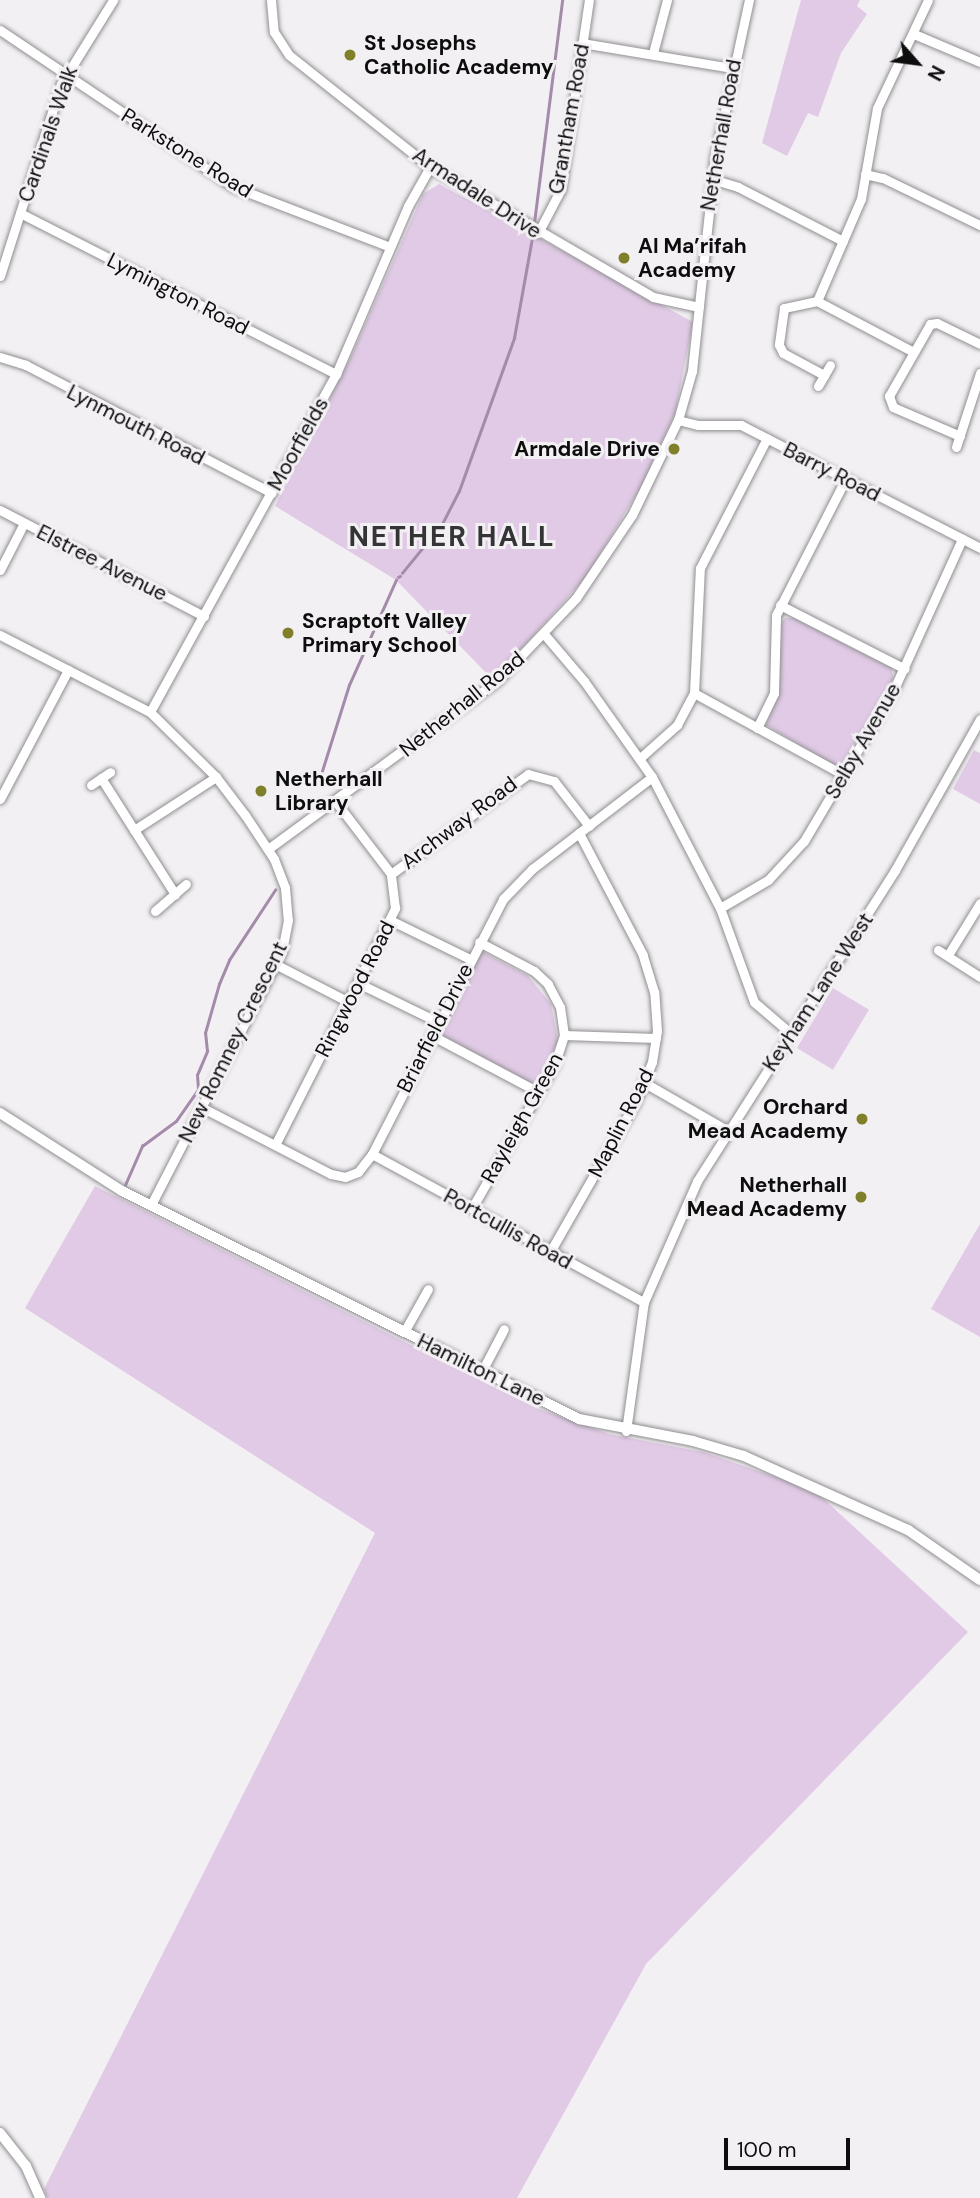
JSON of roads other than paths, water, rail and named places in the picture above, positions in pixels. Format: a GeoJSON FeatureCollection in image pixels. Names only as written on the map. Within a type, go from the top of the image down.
{"type":"FeatureCollection","features":[{"type":"Feature","properties":{"kind":"street","name":"Cardinals Walk"},"geometry":{"type":"LineString","coordinates":[[0,276],[65,75],[113,0]]}},
{"type":"Feature","properties":{"kind":"street","name":"Armadale Drive"},"geometry":{"type":"LineString","coordinates":[[271,0],[274,32],[289,55],[430,167],[538,233],[653,298],[699,307]]}},
{"type":"Feature","properties":{"kind":"street","name":"Grantham Road"},"geometry":{"type":"LineString","coordinates":[[538,233],[561,188],[589,0]]}},
{"type":"Feature","properties":{"kind":"street"},"geometry":{"type":"LineString","coordinates":[[653,53],[667,0]]}},
{"type":"Feature","properties":{"kind":"street","name":"Netherhall Road"},"geometry":{"type":"LineString","coordinates":[[268,849],[474,701],[544,634],[615,543],[678,420],[692,371],[712,179],[732,68],[749,0]]}},
{"type":"Feature","properties":{"kind":"street"},"geometry":{"type":"LineString","coordinates":[[817,302],[861,199],[877,108],[928,0]]}},
{"type":"Feature","properties":{"kind":"street","name":"Parkstone Road"},"geometry":{"type":"LineString","coordinates":[[0,30],[234,187],[390,247]]}},
{"type":"Feature","properties":{"kind":"street"},"geometry":{"type":"LineString","coordinates":[[914,34],[980,62]]}},
{"type":"Feature","properties":{"kind":"street"},"geometry":{"type":"LineString","coordinates":[[582,43],[732,68]]}},
{"type":"Feature","properties":{"kind":"street","name":"Moorfields"},"geometry":{"type":"LineString","coordinates":[[150,712],[336,374],[390,247],[430,167]]}},
{"type":"Feature","properties":{"kind":"street"},"geometry":{"type":"LineString","coordinates":[[865,174],[883,178],[980,225]]}},
{"type":"Feature","properties":{"kind":"street"},"geometry":{"type":"LineString","coordinates":[[712,179],[738,187],[843,241]]}},
{"type":"Feature","properties":{"kind":"street","name":"Lymington Road"},"geometry":{"type":"LineString","coordinates":[[20,213],[336,374]]}},
{"type":"Feature","properties":{"kind":"street"},"geometry":{"type":"LineString","coordinates":[[824,376],[783,352],[779,345],[785,306],[817,302],[912,352]]}},
{"type":"Feature","properties":{"kind":"street"},"geometry":{"type":"LineString","coordinates":[[960,436],[890,403],[890,392],[912,352],[934,323],[980,344]]}},
{"type":"Feature","properties":{"kind":"street","name":"Lynmouth Road"},"geometry":{"type":"LineString","coordinates":[[0,357],[26,365],[272,493]]}},
{"type":"Feature","properties":{"kind":"street"},"geometry":{"type":"LineString","coordinates":[[818,386],[830,365]]}},
{"type":"Feature","properties":{"kind":"street"},"geometry":{"type":"LineString","coordinates":[[956,447],[980,373]]}},
{"type":"Feature","properties":{"kind":"street","name":"Barry Road"},"geometry":{"type":"LineString","coordinates":[[678,420],[698,425],[736,424],[980,548]]}},
{"type":"Feature","properties":{"kind":"street"},"geometry":{"type":"LineString","coordinates":[[640,758],[677,725],[694,693],[699,568],[768,438]]}},
{"type":"Feature","properties":{"kind":"street"},"geometry":{"type":"LineString","coordinates":[[757,728],[774,693],[774,628],[780,605],[846,478]]}},
{"type":"Feature","properties":{"kind":"street","name":"Elstree Avenue"},"geometry":{"type":"LineString","coordinates":[[0,510],[204,616]]}},
{"type":"Feature","properties":{"kind":"street"},"geometry":{"type":"LineString","coordinates":[[0,570],[24,523]]}},
{"type":"Feature","properties":{"kind":"street","name":"Selby Avenue"},"geometry":{"type":"LineString","coordinates":[[720,908],[757,888],[787,862],[844,775],[905,669],[962,538]]}},
{"type":"Feature","properties":{"kind":"street"},"geometry":{"type":"LineString","coordinates":[[780,605],[905,669]]}},
{"type":"Feature","properties":{"kind":"street"},"geometry":{"type":"LineString","coordinates":[[544,634],[652,777],[720,908],[754,1002],[789,1032]]}},
{"type":"Feature","properties":{"kind":"street","name":"New Romney Crescent"},"geometry":{"type":"LineString","coordinates":[[0,635],[150,712],[216,777],[268,849],[282,878],[288,909],[285,940],[152,1205]]}},
{"type":"Feature","properties":{"kind":"street"},"geometry":{"type":"LineString","coordinates":[[0,799],[68,670]]}},
{"type":"Feature","properties":{"kind":"street"},"geometry":{"type":"LineString","coordinates":[[694,693],[844,775]]}},
{"type":"Feature","properties":{"kind":"street","name":"Keyham Lane West"},"geometry":{"type":"LineString","coordinates":[[626,1431],[644,1302],[697,1181],[789,1032],[920,830],[980,719]]}},
{"type":"Feature","properties":{"kind":"street"},"geometry":{"type":"LineString","coordinates":[[91,785],[110,772]]}},
{"type":"Feature","properties":{"kind":"street","name":"Archway Road"},"geometry":{"type":"LineString","coordinates":[[391,874],[528,774],[555,781],[589,826]]}},
{"type":"Feature","properties":{"kind":"street"},"geometry":{"type":"LineString","coordinates":[[134,831],[216,777]]}},
{"type":"Feature","properties":{"kind":"street","name":"Briarfield Drive"},"geometry":{"type":"LineString","coordinates":[[201,1107],[340,1177],[358,1172],[372,1154],[479,942],[513,888],[652,777]]}},
{"type":"Feature","properties":{"kind":"street"},"geometry":{"type":"LineString","coordinates":[[100,778],[175,894]]}},
{"type":"Feature","properties":{"kind":"street"},"geometry":{"type":"LineString","coordinates":[[336,802],[391,874]]}},
{"type":"Feature","properties":{"kind":"street","name":"Maplin Road"},"geometry":{"type":"LineString","coordinates":[[550,1252],[645,1083],[656,1038],[656,1005],[648,968],[614,893],[579,833]]}},
{"type":"Feature","properties":{"kind":"street","name":"Ringwood Road"},"geometry":{"type":"LineString","coordinates":[[275,1145],[390,920],[396,895],[391,874]]}},
{"type":"Feature","properties":{"kind":"street"},"geometry":{"type":"LineString","coordinates":[[155,911],[186,884]]}},
{"type":"Feature","properties":{"kind":"street"},"geometry":{"type":"LineString","coordinates":[[948,955],[980,903]]}},
{"type":"Feature","properties":{"kind":"street"},"geometry":{"type":"LineString","coordinates":[[390,920],[470,959]]}},
{"type":"Feature","properties":{"kind":"street","name":"Rayleigh Green"},"geometry":{"type":"LineString","coordinates":[[472,1208],[538,1092],[564,1035],[561,1007],[548,984],[526,966],[479,942]]}},
{"type":"Feature","properties":{"kind":"street"},"geometry":{"type":"LineString","coordinates":[[938,950],[980,977]]}},
{"type":"Feature","properties":{"kind":"street"},"geometry":{"type":"LineString","coordinates":[[275,964],[349,1002]]}},
{"type":"Feature","properties":{"kind":"street"},"geometry":{"type":"LineString","coordinates":[[358,982],[438,1022]]}},
{"type":"Feature","properties":{"kind":"street"},"geometry":{"type":"LineString","coordinates":[[431,1035],[538,1092]]}},
{"type":"Feature","properties":{"kind":"street"},"geometry":{"type":"LineString","coordinates":[[564,1035],[656,1038]]}},
{"type":"Feature","properties":{"kind":"street"},"geometry":{"type":"LineString","coordinates":[[645,1083],[728,1131]]}},
{"type":"Feature","properties":{"kind":"street","name":"Hamilton Lane"},"geometry":{"type":"LineString","coordinates":[[0,1113],[81,1168],[579,1419],[626,1431],[693,1441],[803,1480],[908,1530],[980,1580]]}},
{"type":"Feature","properties":{"kind":"street","name":"Portcullis Road"},"geometry":{"type":"LineString","coordinates":[[372,1154],[644,1302]]}},
{"type":"Feature","properties":{"kind":"street"},"geometry":{"type":"LineString","coordinates":[[404,1332],[428,1289]]}},
{"type":"Feature","properties":{"kind":"street"},"geometry":{"type":"LineString","coordinates":[[482,1371],[504,1329]]}},
{"type":"Feature","properties":{"kind":"street"},"geometry":{"type":"LineString","coordinates":[[0,2133],[26,2166],[40,2198]]}},
{"type":"Feature","properties":{"kind":"waterway"},"geometry":{"type":"LineString","coordinates":[[534,223],[562,0]]}},
{"type":"Feature","properties":{"kind":"waterway"},"geometry":{"type":"LineString","coordinates":[[402,573],[442,524],[459,491],[514,338],[532,238]]}},
{"type":"Feature","properties":{"kind":"waterway"},"geometry":{"type":"LineString","coordinates":[[322,771],[349,685],[396,580]]}},
{"type":"Feature","properties":{"kind":"waterway"},"geometry":{"type":"LineString","coordinates":[[125,1185],[142,1146],[176,1121],[198,1089],[197,1075],[207,1051],[205,1033],[219,984],[229,960],[275,890]]}},
{"type":"Feature","properties":{"kind":"place","name":"St Josephs Catholic Academy"},"geometry":{"type":"Point","coordinates":[350,55]}},
{"type":"Feature","properties":{"kind":"place","name":"Al Ma’rifah Academy"},"geometry":{"type":"Point","coordinates":[624,258]}},
{"type":"Feature","properties":{"kind":"place","name":"Armdale Drive"},"geometry":{"type":"Point","coordinates":[674,449]}},
{"type":"Feature","properties":{"kind":"place","name":"Scraptoft Valley Primary School"},"geometry":{"type":"Point","coordinates":[288,633]}},
{"type":"Feature","properties":{"kind":"place","name":"Netherhall Library"},"geometry":{"type":"Point","coordinates":[261,791]}},
{"type":"Feature","properties":{"kind":"place","name":"Orchard Mead Academy"},"geometry":{"type":"Point","coordinates":[862,1119]}},
{"type":"Feature","properties":{"kind":"place","name":"Netherhall Mead Academy"},"geometry":{"type":"Point","coordinates":[861,1197]}},
{"type":"Feature","properties":{"kind":"district","name":"NETHER HALL"},"geometry":{"type":"Point","coordinates":[452,537]}}]}
